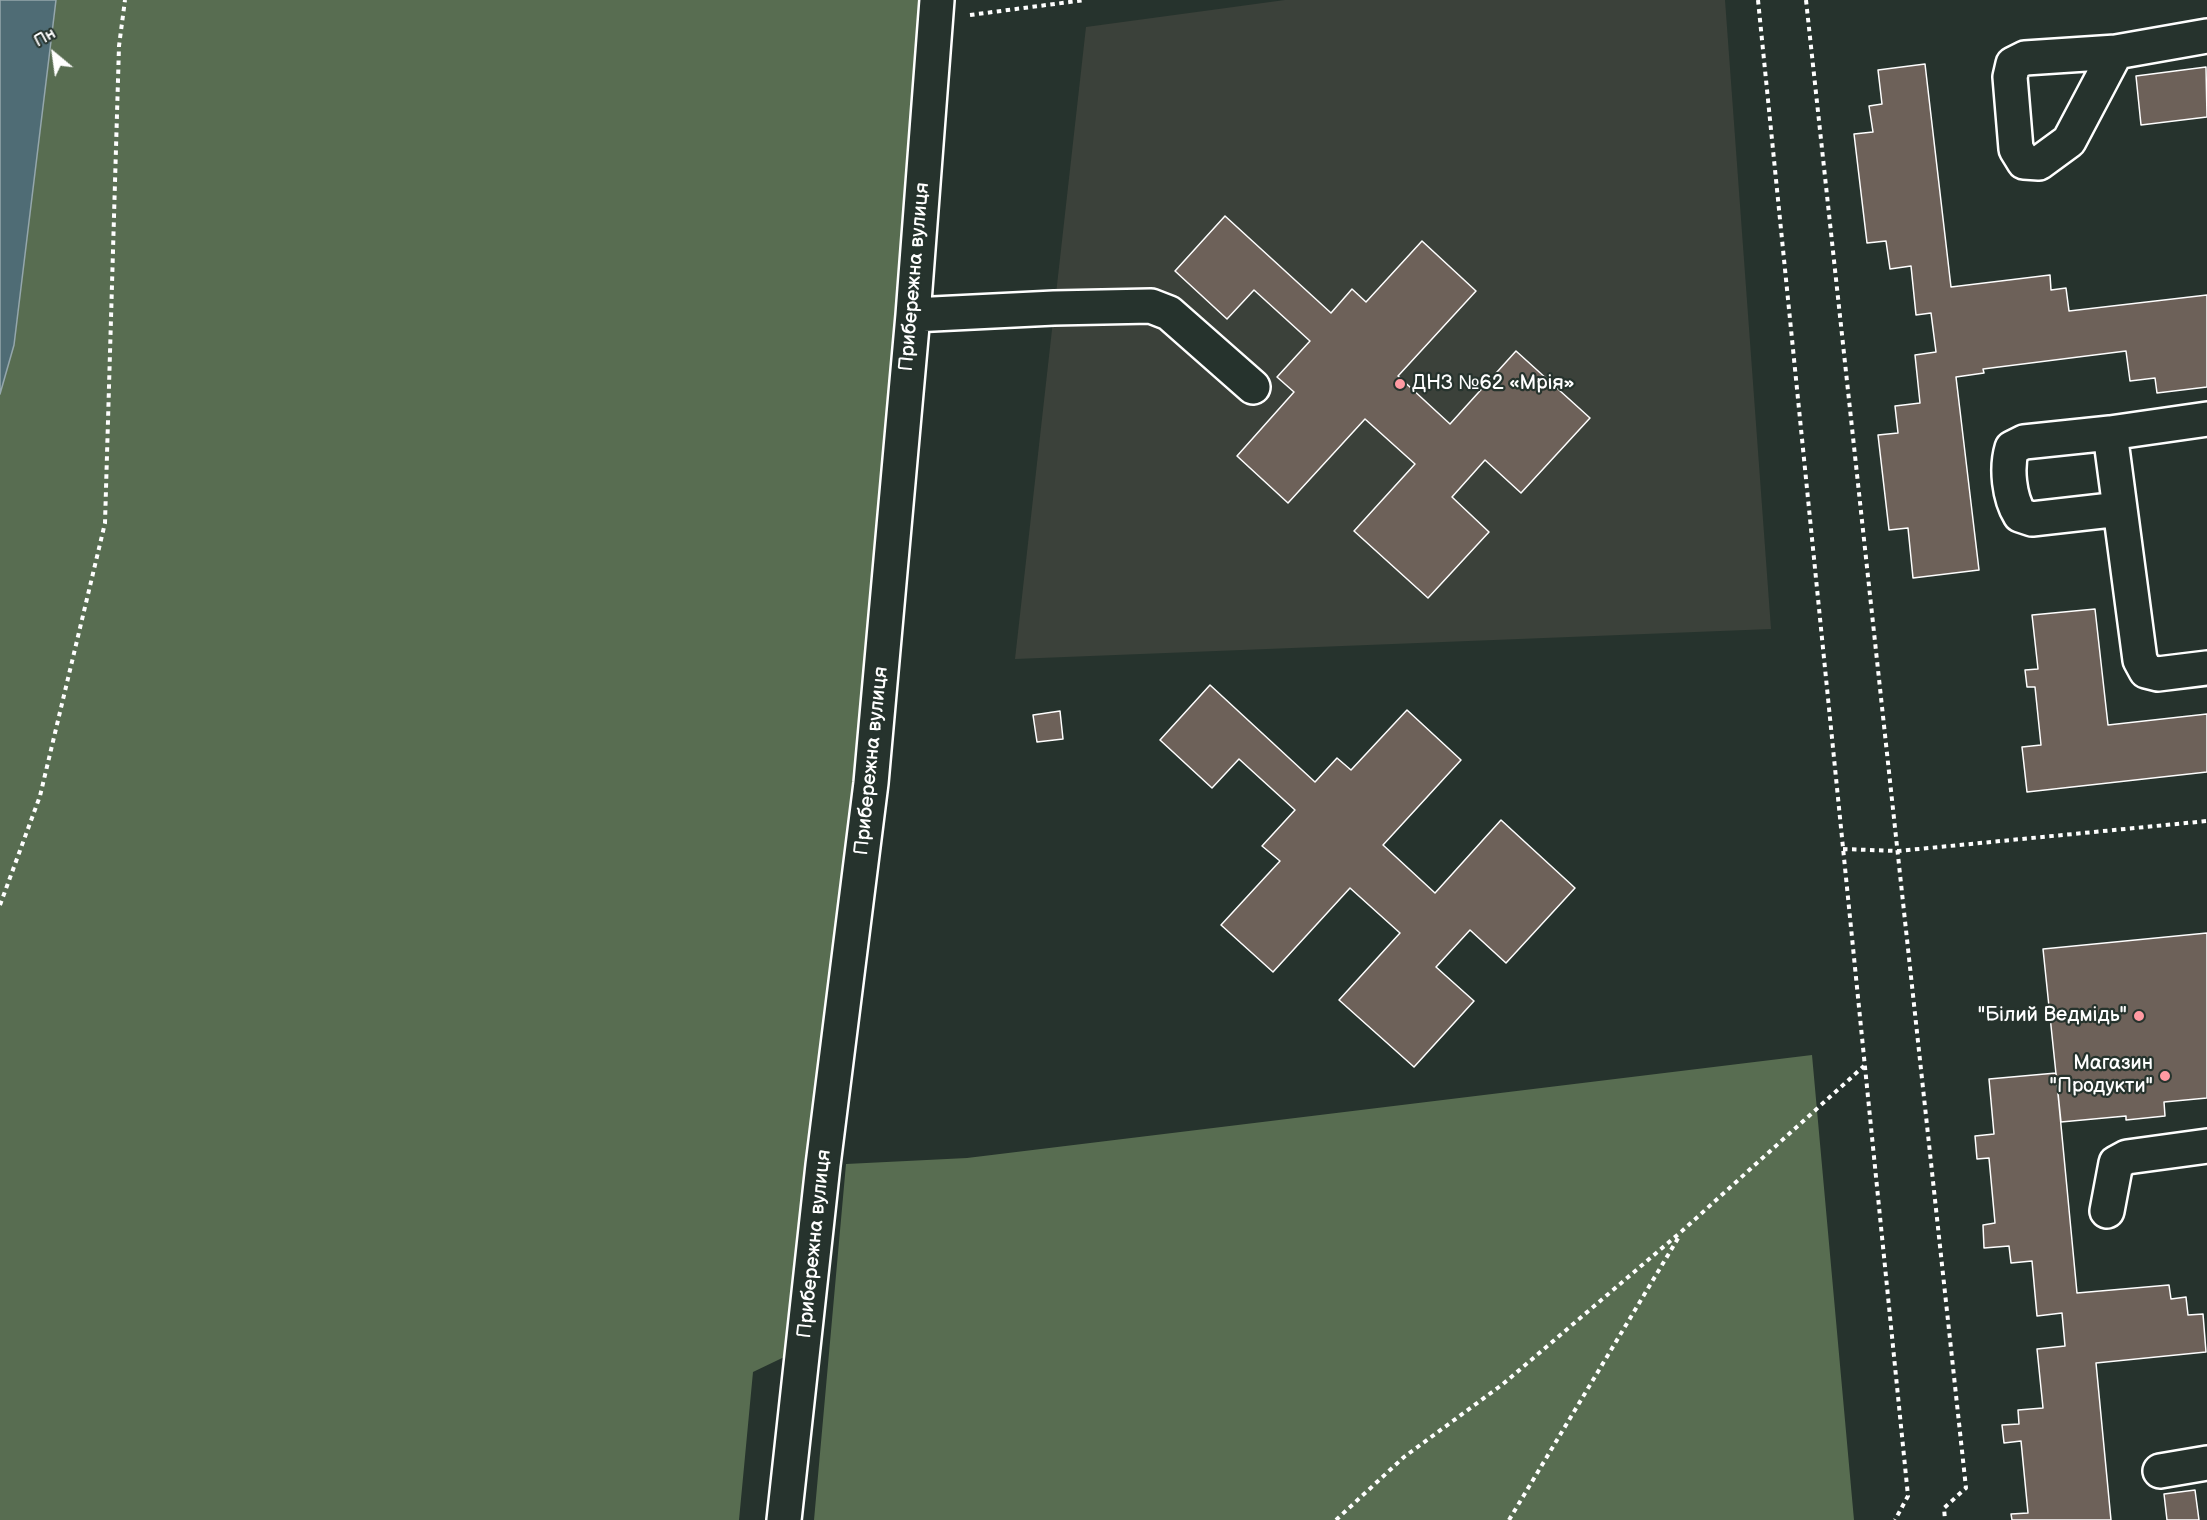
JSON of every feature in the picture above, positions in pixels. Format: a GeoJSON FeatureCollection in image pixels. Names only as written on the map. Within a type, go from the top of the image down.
{"type":"FeatureCollection","features":[{"type":"Feature","properties":{"kind":"street","name":"Прибережна вулиця"},"geometry":{"type":"LineString","coordinates":[[784,1520],[823,1165],[871,783],[913,315],[937,10]]}},
{"type":"Feature","properties":{"kind":"street"},"geometry":{"type":"LineString","coordinates":[[2116,52],[2207,36]]}},
{"type":"Feature","properties":{"kind":"street"},"geometry":{"type":"LineString","coordinates":[[913,315],[1066,307],[1151,306],[1169,313],[1253,387]]}},
{"type":"Feature","properties":{"kind":"street"},"geometry":{"type":"LineString","coordinates":[[2120,509],[2032,519],[2020,515],[2013,504],[2009,459],[2012,448],[2024,441],[2207,419]]}},
{"type":"Feature","properties":{"kind":"street"},"geometry":{"type":"LineString","coordinates":[[2110,432],[2140,660],[2146,671],[2158,674],[2207,668]]}},
{"type":"Feature","properties":{"kind":"street"},"geometry":{"type":"LineString","coordinates":[[2107,1211],[2116,1163],[2127,1157],[2207,1146]]}},
{"type":"Feature","properties":{"kind":"street"},"geometry":{"type":"LineString","coordinates":[[2160,1471],[2207,1463]]}},
{"type":"Feature","properties":{"kind":"path"},"geometry":{"type":"LineString","coordinates":[[0,905],[40,796],[105,523],[117,81],[125,0]]}},
{"type":"Feature","properties":{"kind":"path"},"geometry":{"type":"LineString","coordinates":[[937,10],[1085,0]]}},
{"type":"Feature","properties":{"kind":"path"},"geometry":{"type":"LineString","coordinates":[[1758,0],[1908,1496],[1895,1520]]}},
{"type":"Feature","properties":{"kind":"path"},"geometry":{"type":"LineString","coordinates":[[1806,0],[1966,1488],[1944,1508],[1945,1520]]}},
{"type":"Feature","properties":{"kind":"path"},"geometry":{"type":"LineString","coordinates":[[1843,849],[1898,851],[2207,821]]}},
{"type":"Feature","properties":{"kind":"path"},"geometry":{"type":"LineString","coordinates":[[1336,1520],[1404,1457],[1503,1384],[1682,1232],[1865,1066]]}},
{"type":"Feature","properties":{"kind":"path"},"geometry":{"type":"LineString","coordinates":[[1509,1520],[1682,1232]]}},
{"type":"Feature","properties":{"kind":"shaded area","name":"ДНЗ №62 «Мрія»"},"geometry":{"type":"Polygon","coordinates":[[[1285,0],[1725,0],[1771,629],[1015,659],[1086,27],[1285,0]]]}},
{"type":"Feature","properties":{"kind":"green space"},"geometry":{"type":"Polygon","coordinates":[[[56,0],[937,0],[803,1348],[753,1372],[739,1520],[0,1520],[0,394],[14,345],[56,0]]]}},
{"type":"Feature","properties":{"kind":"green space"},"geometry":{"type":"Polygon","coordinates":[[[1812,1055],[1854,1520],[814,1520],[846,1164],[967,1158],[1812,1055]]]}},
{"type":"Feature","properties":{"kind":"water"},"geometry":{"type":"Polygon","coordinates":[[[0,0],[56,0],[14,345],[0,394],[0,0]]]}},
{"type":"Feature","properties":{"kind":"building"},"geometry":{"type":"Polygon","coordinates":[[[1925,64],[1951,287],[2050,275],[2051,290],[2066,288],[2069,311],[2207,295],[2207,387],[2157,393],[2155,378],[2130,381],[2126,351],[1983,369],[1984,373],[1956,377],[1979,570],[1913,578],[1908,528],[1889,530],[1878,435],[1898,433],[1895,406],[1920,403],[1915,355],[1936,352],[1931,313],[1916,315],[1911,266],[1890,269],[1886,241],[1867,243],[1854,134],[1873,132],[1869,106],[1882,104],[1878,70],[1925,64]]]}},
{"type":"Feature","properties":{"kind":"building"},"geometry":{"type":"Polygon","coordinates":[[[2206,67],[2207,117],[2141,125],[2136,76],[2206,67]]]}},
{"type":"Feature","properties":{"kind":"building"},"geometry":{"type":"Polygon","coordinates":[[[1225,216],[1331,313],[1352,289],[1366,302],[1422,241],[1476,291],[1398,376],[1450,424],[1516,351],[1590,418],[1521,493],[1485,460],[1452,497],[1489,532],[1428,598],[1354,531],[1415,464],[1365,419],[1288,503],[1237,456],[1294,392],[1277,377],[1310,341],[1254,290],[1227,319],[1175,271],[1225,216]]]}},
{"type":"Feature","properties":{"kind":"building"},"geometry":{"type":"Polygon","coordinates":[[[2095,609],[2108,725],[2207,714],[2207,772],[2027,792],[2022,747],[2041,745],[2035,687],[2027,687],[2025,670],[2038,669],[2032,615],[2095,609]]]}},
{"type":"Feature","properties":{"kind":"building"},"geometry":{"type":"Polygon","coordinates":[[[1210,685],[1315,782],[1337,758],[1351,770],[1407,710],[1461,760],[1383,845],[1435,893],[1501,820],[1575,888],[1506,963],[1470,930],[1436,967],[1474,1001],[1414,1067],[1339,1000],[1400,933],[1350,888],[1273,972],[1221,925],[1280,861],[1262,846],[1295,810],[1239,759],[1212,788],[1160,740],[1210,685]]]}},
{"type":"Feature","properties":{"kind":"building"},"geometry":{"type":"Polygon","coordinates":[[[1060,711],[1063,739],[1037,742],[1033,715],[1060,711]]]}},
{"type":"Feature","properties":{"kind":"building"},"geometry":{"type":"Polygon","coordinates":[[[2207,933],[2207,1098],[2164,1102],[2165,1116],[2126,1120],[2126,1116],[2061,1122],[2043,949],[2207,933]]]}},
{"type":"Feature","properties":{"kind":"building"},"geometry":{"type":"Polygon","coordinates":[[[2056,1073],[2077,1293],[2169,1285],[2171,1299],[2186,1297],[2188,1315],[2203,1314],[2206,1352],[2096,1363],[2111,1520],[2012,1520],[2011,1514],[2028,1513],[2021,1441],[2004,1443],[2002,1425],[2019,1424],[2018,1410],[2043,1408],[2037,1349],[2065,1346],[2062,1313],[2037,1316],[2032,1261],[2011,1263],[2009,1246],[1984,1248],[1983,1225],[1995,1223],[1989,1158],[1977,1159],[1975,1136],[1994,1134],[1989,1079],[2056,1073]]]}},
{"type":"Feature","properties":{"kind":"building"},"geometry":{"type":"Polygon","coordinates":[[[2195,1490],[2199,1520],[2167,1520],[2164,1494],[2195,1490]]]}},
{"type":"Feature","properties":{"kind":"place","name":"ДНЗ №62 «Мрія»"},"geometry":{"type":"Point","coordinates":[1400,384]}},
{"type":"Feature","properties":{"kind":"place","name":"\"Білий Ведмідь\""},"geometry":{"type":"Point","coordinates":[2139,1016]}},
{"type":"Feature","properties":{"kind":"place","name":"Магазин \"Продукти\""},"geometry":{"type":"Point","coordinates":[2165,1076]}}]}
